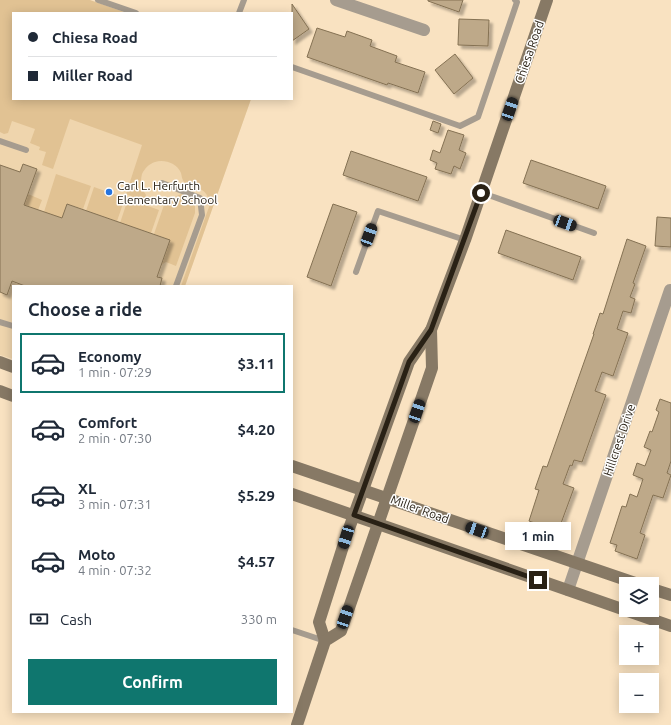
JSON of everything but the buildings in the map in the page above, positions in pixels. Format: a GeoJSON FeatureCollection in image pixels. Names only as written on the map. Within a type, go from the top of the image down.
{"type":"FeatureCollection","features":[{"type":"Feature","properties":{"kind":"main road","name":"Chiesa Road"},"geometry":{"type":"LineString","coordinates":[[431,330],[432,368],[341,631],[326,641],[319,622],[346,537],[409,362],[431,330],[465,240],[547,0]]}},
{"type":"Feature","properties":{"kind":"main road"},"geometry":{"type":"LineString","coordinates":[[0,362],[12,367]]}},
{"type":"Feature","properties":{"kind":"main road"},"geometry":{"type":"LineString","coordinates":[[0,391],[12,396]]}},
{"type":"Feature","properties":{"kind":"main road","name":"Miller Road"},"geometry":{"type":"LineString","coordinates":[[293,466],[387,497],[477,530],[619,578]]}},
{"type":"Feature","properties":{"kind":"main road"},"geometry":{"type":"LineString","coordinates":[[293,494],[671,626]]}},
{"type":"Feature","properties":{"kind":"main road"},"geometry":{"type":"LineString","coordinates":[[659,591],[671,595]]}},
{"type":"Feature","properties":{"kind":"main road"},"geometry":{"type":"LineString","coordinates":[[297,725],[326,641]]}},
{"type":"Feature","properties":{"kind":"street"},"geometry":{"type":"LineString","coordinates":[[336,0],[424,30]]}},
{"type":"Feature","properties":{"kind":"street","name":"Hillcrest Drive"},"geometry":{"type":"LineString","coordinates":[[568,590],[670,290]]}},
{"type":"Feature","properties":{"kind":"lane"},"geometry":{"type":"LineString","coordinates":[[98,0],[133,12]]}},
{"type":"Feature","properties":{"kind":"lane"},"geometry":{"type":"LineString","coordinates":[[239,12],[244,0]]}},
{"type":"Feature","properties":{"kind":"lane"},"geometry":{"type":"LineString","coordinates":[[293,67],[460,126],[478,117],[517,2],[515,0]]}},
{"type":"Feature","properties":{"kind":"lane"},"geometry":{"type":"LineString","coordinates":[[0,141],[26,150]]}},
{"type":"Feature","properties":{"kind":"lane"},"geometry":{"type":"LineString","coordinates":[[162,183],[200,198],[202,215],[176,285]]}},
{"type":"Feature","properties":{"kind":"lane"},"geometry":{"type":"LineString","coordinates":[[481,193],[594,233]]}},
{"type":"Feature","properties":{"kind":"lane"},"geometry":{"type":"LineString","coordinates":[[356,272],[378,211],[465,240]]}},
{"type":"Feature","properties":{"kind":"lane"},"geometry":{"type":"LineString","coordinates":[[0,322],[12,326]]}},
{"type":"Feature","properties":{"kind":"lane"},"geometry":{"type":"LineString","coordinates":[[293,630],[326,641]]}},
{"type":"Feature","properties":{"kind":"shaded area","name":"Carl L. Herfurth Elementary School"},"geometry":{"type":"Polygon","coordinates":[[[0,0],[90,0],[12,12],[12,100],[251,100],[185,285],[12,285],[12,359],[0,355],[0,0]]]}},
{"type":"Feature","properties":{"kind":"shaded area"},"geometry":{"type":"Polygon","coordinates":[[[0,0],[90,0],[124,12],[12,12],[12,100],[251,100],[185,285],[181,285],[210,204],[204,192],[186,183],[182,179],[181,173],[177,167],[170,163],[159,161],[146,168],[142,174],[141,180],[141,185],[146,195],[144,201],[126,194],[142,145],[70,119],[53,169],[42,165],[46,152],[39,150],[40,147],[30,143],[35,129],[12,121],[8,133],[4,134],[0,132],[0,0]]]}},
{"type":"Feature","properties":{"kind":"shaded area"},"geometry":{"type":"Polygon","coordinates":[[[56,174],[91,186],[83,209],[67,204],[62,218],[44,212],[56,174]]]}},
{"type":"Feature","properties":{"kind":"shaded area"},"geometry":{"type":"Polygon","coordinates":[[[94,187],[125,198],[117,221],[86,211],[94,187]]]}},
{"type":"Feature","properties":{"kind":"shaded area"},"geometry":{"type":"Polygon","coordinates":[[[28,194],[42,200],[38,210],[24,205],[28,194]]]}},
{"type":"Feature","properties":{"kind":"shaded area"},"geometry":{"type":"Polygon","coordinates":[[[181,194],[191,198],[195,206],[195,213],[176,266],[166,262],[161,265],[170,240],[154,234],[165,202],[181,194]]]}},
{"type":"Feature","properties":{"kind":"shaded area"},"geometry":{"type":"Polygon","coordinates":[[[128,199],[159,210],[151,233],[120,223],[128,199]]]}},
{"type":"Feature","properties":{"kind":"place","name":"Carl L. Herfurth Elementary School"},"geometry":{"type":"Point","coordinates":[109,192]}},
{"type":"Feature","properties":{"kind":"route"},"geometry":{"type":"LineString","coordinates":[[481,193],[431,330],[409,362],[354,515],[538,580]]}}]}
